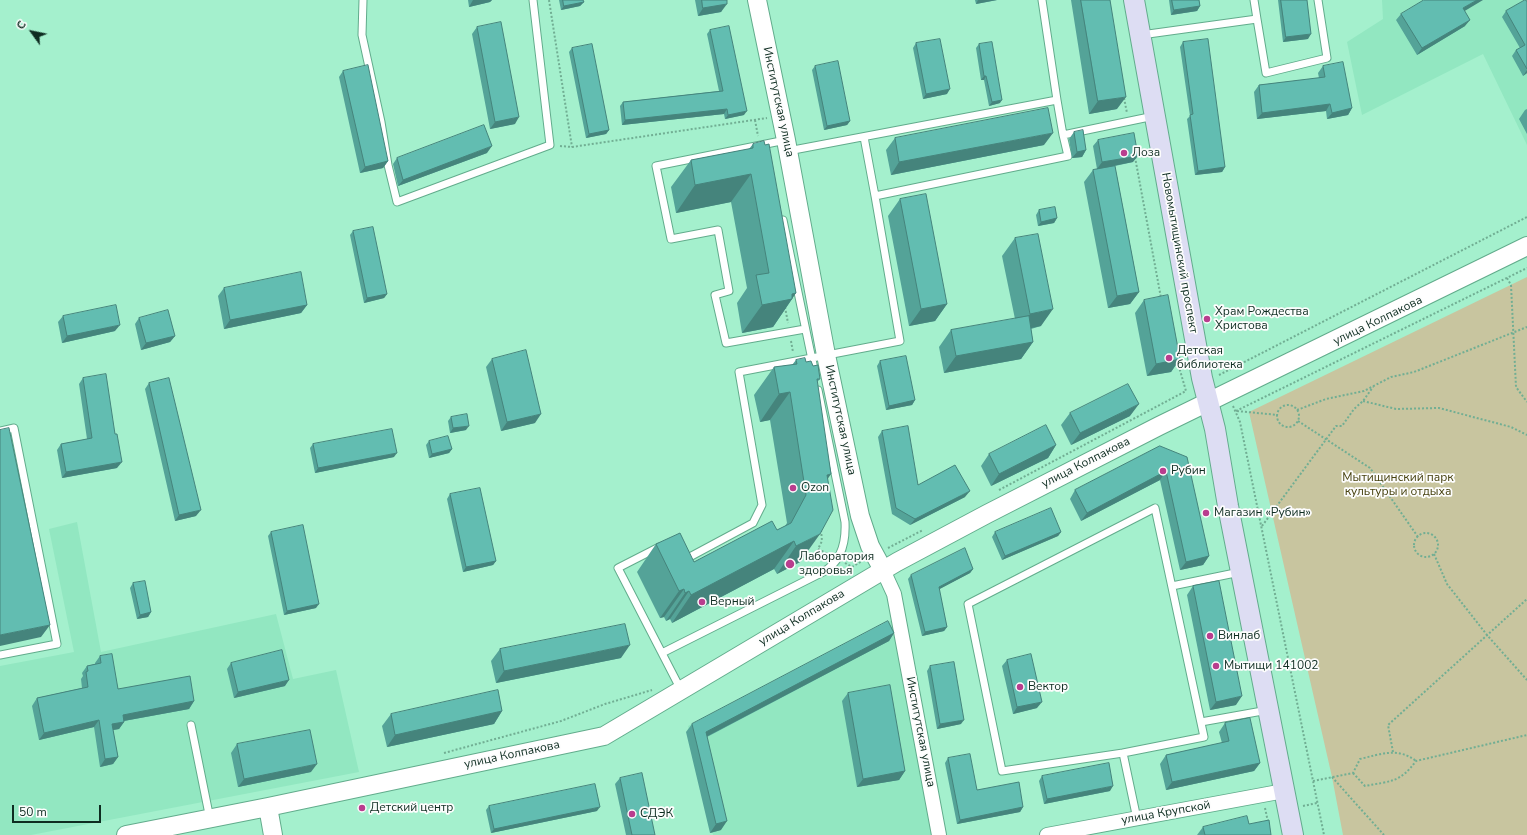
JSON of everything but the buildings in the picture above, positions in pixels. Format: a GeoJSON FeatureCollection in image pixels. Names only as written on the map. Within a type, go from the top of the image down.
{"type":"FeatureCollection","features":[{"type":"Feature","properties":{"kind":"main road","name":"Новомытищинский проспект"},"geometry":{"type":"LineString","coordinates":[[1134,0],[1154,116],[1208,403],[1293,835]]}},
{"type":"Feature","properties":{"kind":"street","name":"Институтская улица"},"geometry":{"type":"LineString","coordinates":[[757,0],[787,146],[819,357],[864,532],[894,594],[939,835]]}},
{"type":"Feature","properties":{"kind":"street","name":"улица Колпакова"},"geometry":{"type":"LineString","coordinates":[[126,835],[268,807],[604,736],[678,686],[879,563],[1527,246]]}},
{"type":"Feature","properties":{"kind":"street","name":"улица Крупской"},"geometry":{"type":"LineString","coordinates":[[1047,835],[1284,791]]}},
{"type":"Feature","properties":{"kind":"street"},"geometry":{"type":"LineString","coordinates":[[268,807],[273,835]]}},
{"type":"Feature","properties":{"kind":"lane"},"geometry":{"type":"LineString","coordinates":[[363,0],[362,35],[381,122],[388,165],[397,202],[550,145],[533,0]]}},
{"type":"Feature","properties":{"kind":"lane"},"geometry":{"type":"LineString","coordinates":[[875,196],[1068,156],[1057,100],[1042,0]]}},
{"type":"Feature","properties":{"kind":"lane"},"geometry":{"type":"LineString","coordinates":[[1254,0],[1266,72],[1327,58],[1318,0]]}},
{"type":"Feature","properties":{"kind":"lane"},"geometry":{"type":"LineString","coordinates":[[1141,35],[1257,20]]}},
{"type":"Feature","properties":{"kind":"lane"},"geometry":{"type":"LineString","coordinates":[[805,328],[726,343],[715,295],[729,291],[718,230],[671,239],[656,166],[763,144],[787,146],[864,137],[1057,100]]}},
{"type":"Feature","properties":{"kind":"lane"},"geometry":{"type":"LineString","coordinates":[[1064,135],[1154,116]]}},
{"type":"Feature","properties":{"kind":"lane"},"geometry":{"type":"LineString","coordinates":[[679,550],[685,561],[753,523],[762,505],[739,372],[900,341],[864,137]]}},
{"type":"Feature","properties":{"kind":"lane"},"geometry":{"type":"LineString","coordinates":[[763,144],[768,151]]}},
{"type":"Feature","properties":{"kind":"lane"},"geometry":{"type":"LineString","coordinates":[[662,653],[823,572],[833,565],[845,540],[845,522],[819,357],[805,328],[781,213]]}},
{"type":"Feature","properties":{"kind":"lane"},"geometry":{"type":"LineString","coordinates":[[0,432],[14,428],[57,644],[0,655]]}},
{"type":"Feature","properties":{"kind":"lane"},"geometry":{"type":"LineString","coordinates":[[1155,508],[1201,722],[1204,737],[1123,753],[1002,771],[968,604],[1155,508]]}},
{"type":"Feature","properties":{"kind":"lane"},"geometry":{"type":"LineString","coordinates":[[666,543],[618,568],[678,686]]}},
{"type":"Feature","properties":{"kind":"lane"},"geometry":{"type":"LineString","coordinates":[[1172,586],[1241,572]]}},
{"type":"Feature","properties":{"kind":"lane"},"geometry":{"type":"LineString","coordinates":[[1201,722],[1268,710]]}},
{"type":"Feature","properties":{"kind":"lane"},"geometry":{"type":"LineString","coordinates":[[191,725],[210,819]]}},
{"type":"Feature","properties":{"kind":"lane"},"geometry":{"type":"LineString","coordinates":[[1123,753],[1137,819]]}},
{"type":"Feature","properties":{"kind":"path"},"geometry":{"type":"LineString","coordinates":[[549,0],[572,147]]}},
{"type":"Feature","properties":{"kind":"path"},"geometry":{"type":"LineString","coordinates":[[1123,91],[1129,121]]}},
{"type":"Feature","properties":{"kind":"path"},"geometry":{"type":"LineString","coordinates":[[550,145],[572,147],[781,116]]}},
{"type":"Feature","properties":{"kind":"path"},"geometry":{"type":"LineString","coordinates":[[755,120],[763,144]]}},
{"type":"Feature","properties":{"kind":"path"},"geometry":{"type":"LineString","coordinates":[[1134,152],[1162,298]]}},
{"type":"Feature","properties":{"kind":"path"},"geometry":{"type":"LineString","coordinates":[[1219,375],[1527,218]]}},
{"type":"Feature","properties":{"kind":"path"},"geometry":{"type":"LineString","coordinates":[[1236,411],[1527,268]]}},
{"type":"Feature","properties":{"kind":"path"},"geometry":{"type":"LineString","coordinates":[[1507,278],[1511,285],[1516,387],[1527,402]]}},
{"type":"Feature","properties":{"kind":"path"},"geometry":{"type":"LineString","coordinates":[[784,305],[795,362]]}},
{"type":"Feature","properties":{"kind":"path"},"geometry":{"type":"LineString","coordinates":[[1298,421],[1290,427],[1284,426],[1279,421],[1278,415],[1281,408],[1288,405],[1297,410],[1326,399],[1364,391],[1391,377],[1414,372],[1527,327]]}},
{"type":"Feature","properties":{"kind":"path"},"geometry":{"type":"LineString","coordinates":[[994,492],[1186,391],[1177,359]]}},
{"type":"Feature","properties":{"kind":"path"},"geometry":{"type":"LineString","coordinates":[[1261,526],[1336,426],[1342,427],[1374,386]]}},
{"type":"Feature","properties":{"kind":"path"},"geometry":{"type":"LineString","coordinates":[[1363,402],[1396,409],[1439,408],[1511,427],[1527,435]]}},
{"type":"Feature","properties":{"kind":"path"},"geometry":{"type":"LineString","coordinates":[[1297,410],[1298,421]]}},
{"type":"Feature","properties":{"kind":"path"},"geometry":{"type":"LineString","coordinates":[[1236,411],[1278,415]]}},
{"type":"Feature","properties":{"kind":"path"},"geometry":{"type":"LineString","coordinates":[[1236,411],[1240,422],[1324,835]]}},
{"type":"Feature","properties":{"kind":"path"},"geometry":{"type":"LineString","coordinates":[[1298,421],[1370,468],[1418,537]]}},
{"type":"Feature","properties":{"kind":"path"},"geometry":{"type":"LineString","coordinates":[[820,525],[822,541],[818,549],[852,567],[879,563],[924,529]]}},
{"type":"Feature","properties":{"kind":"path"},"geometry":{"type":"LineString","coordinates":[[1429,534],[1435,538],[1438,548],[1434,554],[1426,557],[1419,554],[1415,544],[1418,537],[1429,534]]}},
{"type":"Feature","properties":{"kind":"path"},"geometry":{"type":"LineString","coordinates":[[1434,554],[1447,584],[1487,635],[1527,680]]}},
{"type":"Feature","properties":{"kind":"path"},"geometry":{"type":"LineString","coordinates":[[850,573],[852,567]]}},
{"type":"Feature","properties":{"kind":"path"},"geometry":{"type":"LineString","coordinates":[[1393,752],[1388,725],[1527,599]]}},
{"type":"Feature","properties":{"kind":"path"},"geometry":{"type":"LineString","coordinates":[[437,756],[561,721],[605,704],[678,686]]}},
{"type":"Feature","properties":{"kind":"path"},"geometry":{"type":"LineString","coordinates":[[1353,773],[1365,786],[1398,780],[1416,760],[1527,735]]}},
{"type":"Feature","properties":{"kind":"path"},"geometry":{"type":"LineString","coordinates":[[1353,773],[1360,758],[1393,752],[1402,753],[1416,760]]}},
{"type":"Feature","properties":{"kind":"path"},"geometry":{"type":"LineString","coordinates":[[1313,781],[1353,773]]}},
{"type":"Feature","properties":{"kind":"path"},"geometry":{"type":"LineString","coordinates":[[1332,777],[1384,835]]}},
{"type":"Feature","properties":{"kind":"path"},"geometry":{"type":"LineString","coordinates":[[1303,806],[1317,802]]}},
{"type":"Feature","properties":{"kind":"path"},"geometry":{"type":"LineString","coordinates":[[1265,808],[1269,828]]}},
{"type":"Feature","properties":{"kind":"shaded area"},"geometry":{"type":"Polygon","coordinates":[[[1382,0],[1527,0],[1527,145],[1483,54],[1362,115],[1347,42],[1383,19],[1382,0]]]}},
{"type":"Feature","properties":{"kind":"shaded area"},"geometry":{"type":"Polygon","coordinates":[[[77,522],[101,652],[276,614],[293,679],[336,670],[359,772],[31,835],[0,835],[0,666],[74,652],[49,529],[77,522]]]}},
{"type":"Feature","properties":{"kind":"shaded area"},"geometry":{"type":"Polygon","coordinates":[[[892,620],[935,835],[713,835],[688,726],[892,620]]]}},
{"type":"Feature","properties":{"kind":"green space","name":"Мытищинский парк культуры и отдыха"},"geometry":{"type":"Polygon","coordinates":[[[1527,277],[1527,835],[1343,835],[1332,777],[1249,412],[1527,277]]]}},
{"type":"Feature","properties":{"kind":"place","name":"Лоза"},"geometry":{"type":"Point","coordinates":[1124,153]}},
{"type":"Feature","properties":{"kind":"place","name":"Храм Рождества Христова"},"geometry":{"type":"Point","coordinates":[1207,319]}},
{"type":"Feature","properties":{"kind":"place","name":"Детская библиотека"},"geometry":{"type":"Point","coordinates":[1169,358]}},
{"type":"Feature","properties":{"kind":"place","name":"Рубин"},"geometry":{"type":"Point","coordinates":[1163,471]}},
{"type":"Feature","properties":{"kind":"place","name":"Ozon"},"geometry":{"type":"Point","coordinates":[793,488]}},
{"type":"Feature","properties":{"kind":"place","name":"Магазин «Рубин»"},"geometry":{"type":"Point","coordinates":[1206,513]}},
{"type":"Feature","properties":{"kind":"place","name":"Лаборатория здоровья"},"geometry":{"type":"Point","coordinates":[790,564]}},
{"type":"Feature","properties":{"kind":"place","name":"Верный"},"geometry":{"type":"Point","coordinates":[702,602]}},
{"type":"Feature","properties":{"kind":"place","name":"Винлаб"},"geometry":{"type":"Point","coordinates":[1210,636]}},
{"type":"Feature","properties":{"kind":"place","name":"Мытищи 141002"},"geometry":{"type":"Point","coordinates":[1216,666]}},
{"type":"Feature","properties":{"kind":"place","name":"Вектор"},"geometry":{"type":"Point","coordinates":[1020,687]}},
{"type":"Feature","properties":{"kind":"place","name":"Детский центр"},"geometry":{"type":"Point","coordinates":[362,808]}},
{"type":"Feature","properties":{"kind":"place","name":"СДЭК"},"geometry":{"type":"Point","coordinates":[632,814]}}]}
